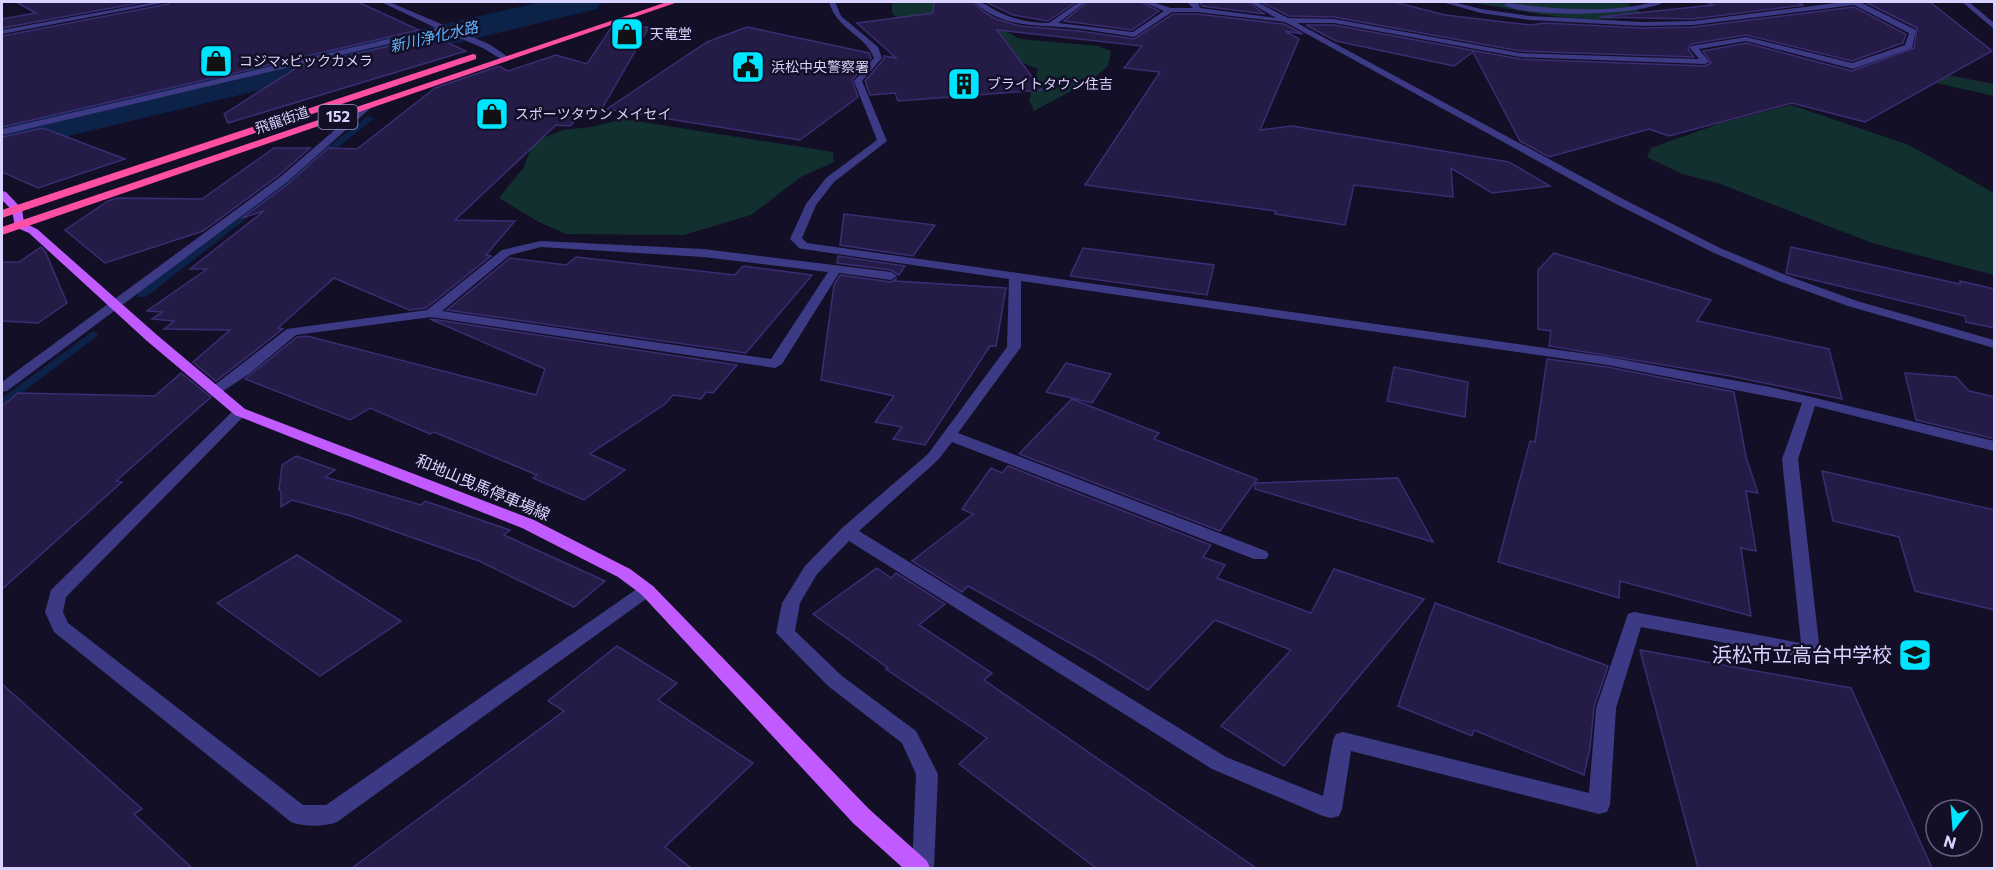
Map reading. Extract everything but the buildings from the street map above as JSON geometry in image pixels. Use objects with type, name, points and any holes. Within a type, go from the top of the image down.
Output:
[{"type":"highway","points":[[538,36],[640,2]]},
{"type":"highway","name":"飛龍街道","points":[[2,214],[501,52],[675,2]]},
{"type":"highway","name":"飛龍街道","points":[[2,231],[368,106],[501,52]]},
{"type":"main road","points":[[2,194],[17,209],[20,225]]},
{"type":"main road","name":"和地山曳馬停車場線","points":[[20,225],[33,231],[152,338],[240,412],[528,524],[624,573],[647,590],[861,816],[921,868]]},
{"type":"street","points":[[2,32],[164,2]]},
{"type":"street","points":[[384,2],[501,52]]},
{"type":"street","points":[[832,2],[838,17],[875,49],[878,58],[858,81],[882,141],[838,173],[811,204],[796,239],[803,246],[1608,362],[1770,391],[1995,446]]},
{"type":"street","points":[[978,2],[996,14],[1012,20],[1042,25],[1053,23],[1134,36],[1170,10]]},
{"type":"street","points":[[1053,23],[1083,2]]},
{"type":"street","points":[[1146,2],[1170,10],[1197,10],[1288,21],[1334,21],[1520,55],[1705,62],[1694,48],[1746,39],[1853,66],[1909,46],[1913,32],[1856,2],[1693,23],[1644,24],[1530,18],[1481,11],[1446,2]]},
{"type":"street","points":[[1191,2],[1195,3],[1197,10]]},
{"type":"street","points":[[1252,2],[1641,214],[1718,251],[1845,301],[1922,325],[1995,344]]},
{"type":"street","points":[[1496,3],[1577,10],[1627,9],[1660,2]]},
{"type":"street","points":[[1965,2],[1995,27]]},
{"type":"street","points":[[2,132],[444,29]]},
{"type":"street","points":[[2,388],[283,180],[368,106]]},
{"type":"street","points":[[431,313],[506,252],[541,244],[703,253],[891,276]]},
{"type":"street","points":[[214,390],[244,371],[292,332],[431,313],[775,364],[836,268]]},
{"type":"street","points":[[921,868],[927,774],[909,737],[835,681],[785,633],[791,603],[811,570],[848,532],[933,457],[951,436],[1014,347],[1015,276]]},
{"type":"street","points":[[848,532],[1220,763],[1331,809],[1343,740],[1599,805],[1606,708],[1634,619],[1811,652],[1790,459],[1810,401]]},
{"type":"street","points":[[240,412],[57,595],[54,612],[61,627],[299,815],[329,815],[647,590]]},
{"type":"street","points":[[951,436],[1260,555]]},
{"type":"green space","points":[[892,2],[954,2],[1020,39],[1098,46],[1111,51],[1108,66],[1093,79],[1034,111],[1029,100],[1038,69],[997,52],[904,25],[892,13]]},
{"type":"green space","points":[[1468,2],[1637,2],[1627,4],[1644,14],[1623,18],[1578,18]]},
{"type":"green space","points":[[1942,74],[1994,84],[1994,96],[1932,82]]},
{"type":"green space","points":[[1791,105],[1909,145],[1994,193],[1994,275],[1872,243],[1718,183],[1682,174],[1647,157],[1651,148],[1721,123]]},
{"type":"green space","points":[[623,119],[833,152],[834,162],[801,177],[751,215],[684,235],[566,234],[539,222],[499,198],[524,167],[533,142],[563,130],[591,127]]},
{"type":"waterway","name":"新川浄化水路","points":[[2,138],[585,2]]},
{"type":"waterway","points":[[142,295],[371,118]]},
{"type":"waterway","points":[[2,403],[93,334]]},
{"type":"place","name":"天竜堂","points":[[627,34]]},
{"type":"place","name":"コジマ×ビックカメラ","points":[[216,61]]},
{"type":"place","name":"浜松中央警察署","points":[[748,67]]},
{"type":"place","name":"ブライトタウン住吉","points":[[964,84]]},
{"type":"place","name":"スポーツタウン メイセイ","points":[[492,114]]},
{"type":"place","name":"浜松市立高台中学校","points":[[1915,655]]}]
